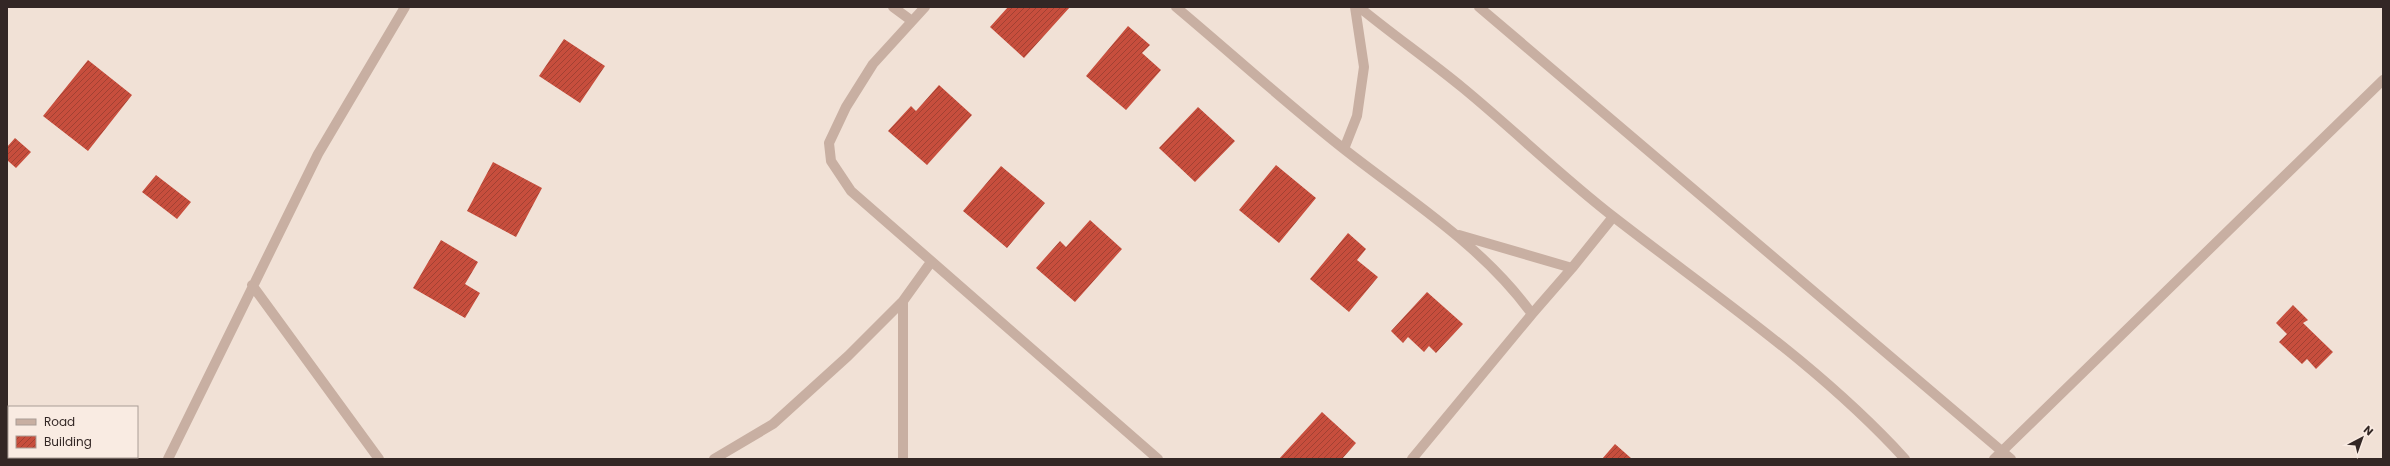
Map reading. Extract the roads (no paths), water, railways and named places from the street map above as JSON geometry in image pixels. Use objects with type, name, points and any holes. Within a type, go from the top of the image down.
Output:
[{"type":"street","points":[[168,459],[318,154],[405,7]]},
{"type":"street","points":[[893,7],[912,21]]},
{"type":"street","points":[[925,7],[873,64],[846,107],[829,143],[831,161],[851,191],[1158,459]]},
{"type":"street","points":[[1176,7],[1344,149],[1457,234],[1516,292],[1532,314]]},
{"type":"street","points":[[1344,149],[1357,116],[1364,67],[1355,7]]},
{"type":"street","points":[[1359,7],[1403,43],[1462,87],[1614,217],[1735,308],[1869,420],[1905,459]]},
{"type":"street","points":[[1479,7],[2011,459]]},
{"type":"street","points":[[1994,459],[2001,450],[2383,80]]},
{"type":"street","points":[[1412,459],[1614,217]]},
{"type":"street","points":[[1457,234],[1572,268]]},
{"type":"street","points":[[714,459],[773,424],[848,356],[902,301],[931,262]]},
{"type":"street","points":[[252,286],[379,459]]},
{"type":"street","points":[[902,301],[903,459]]}]
